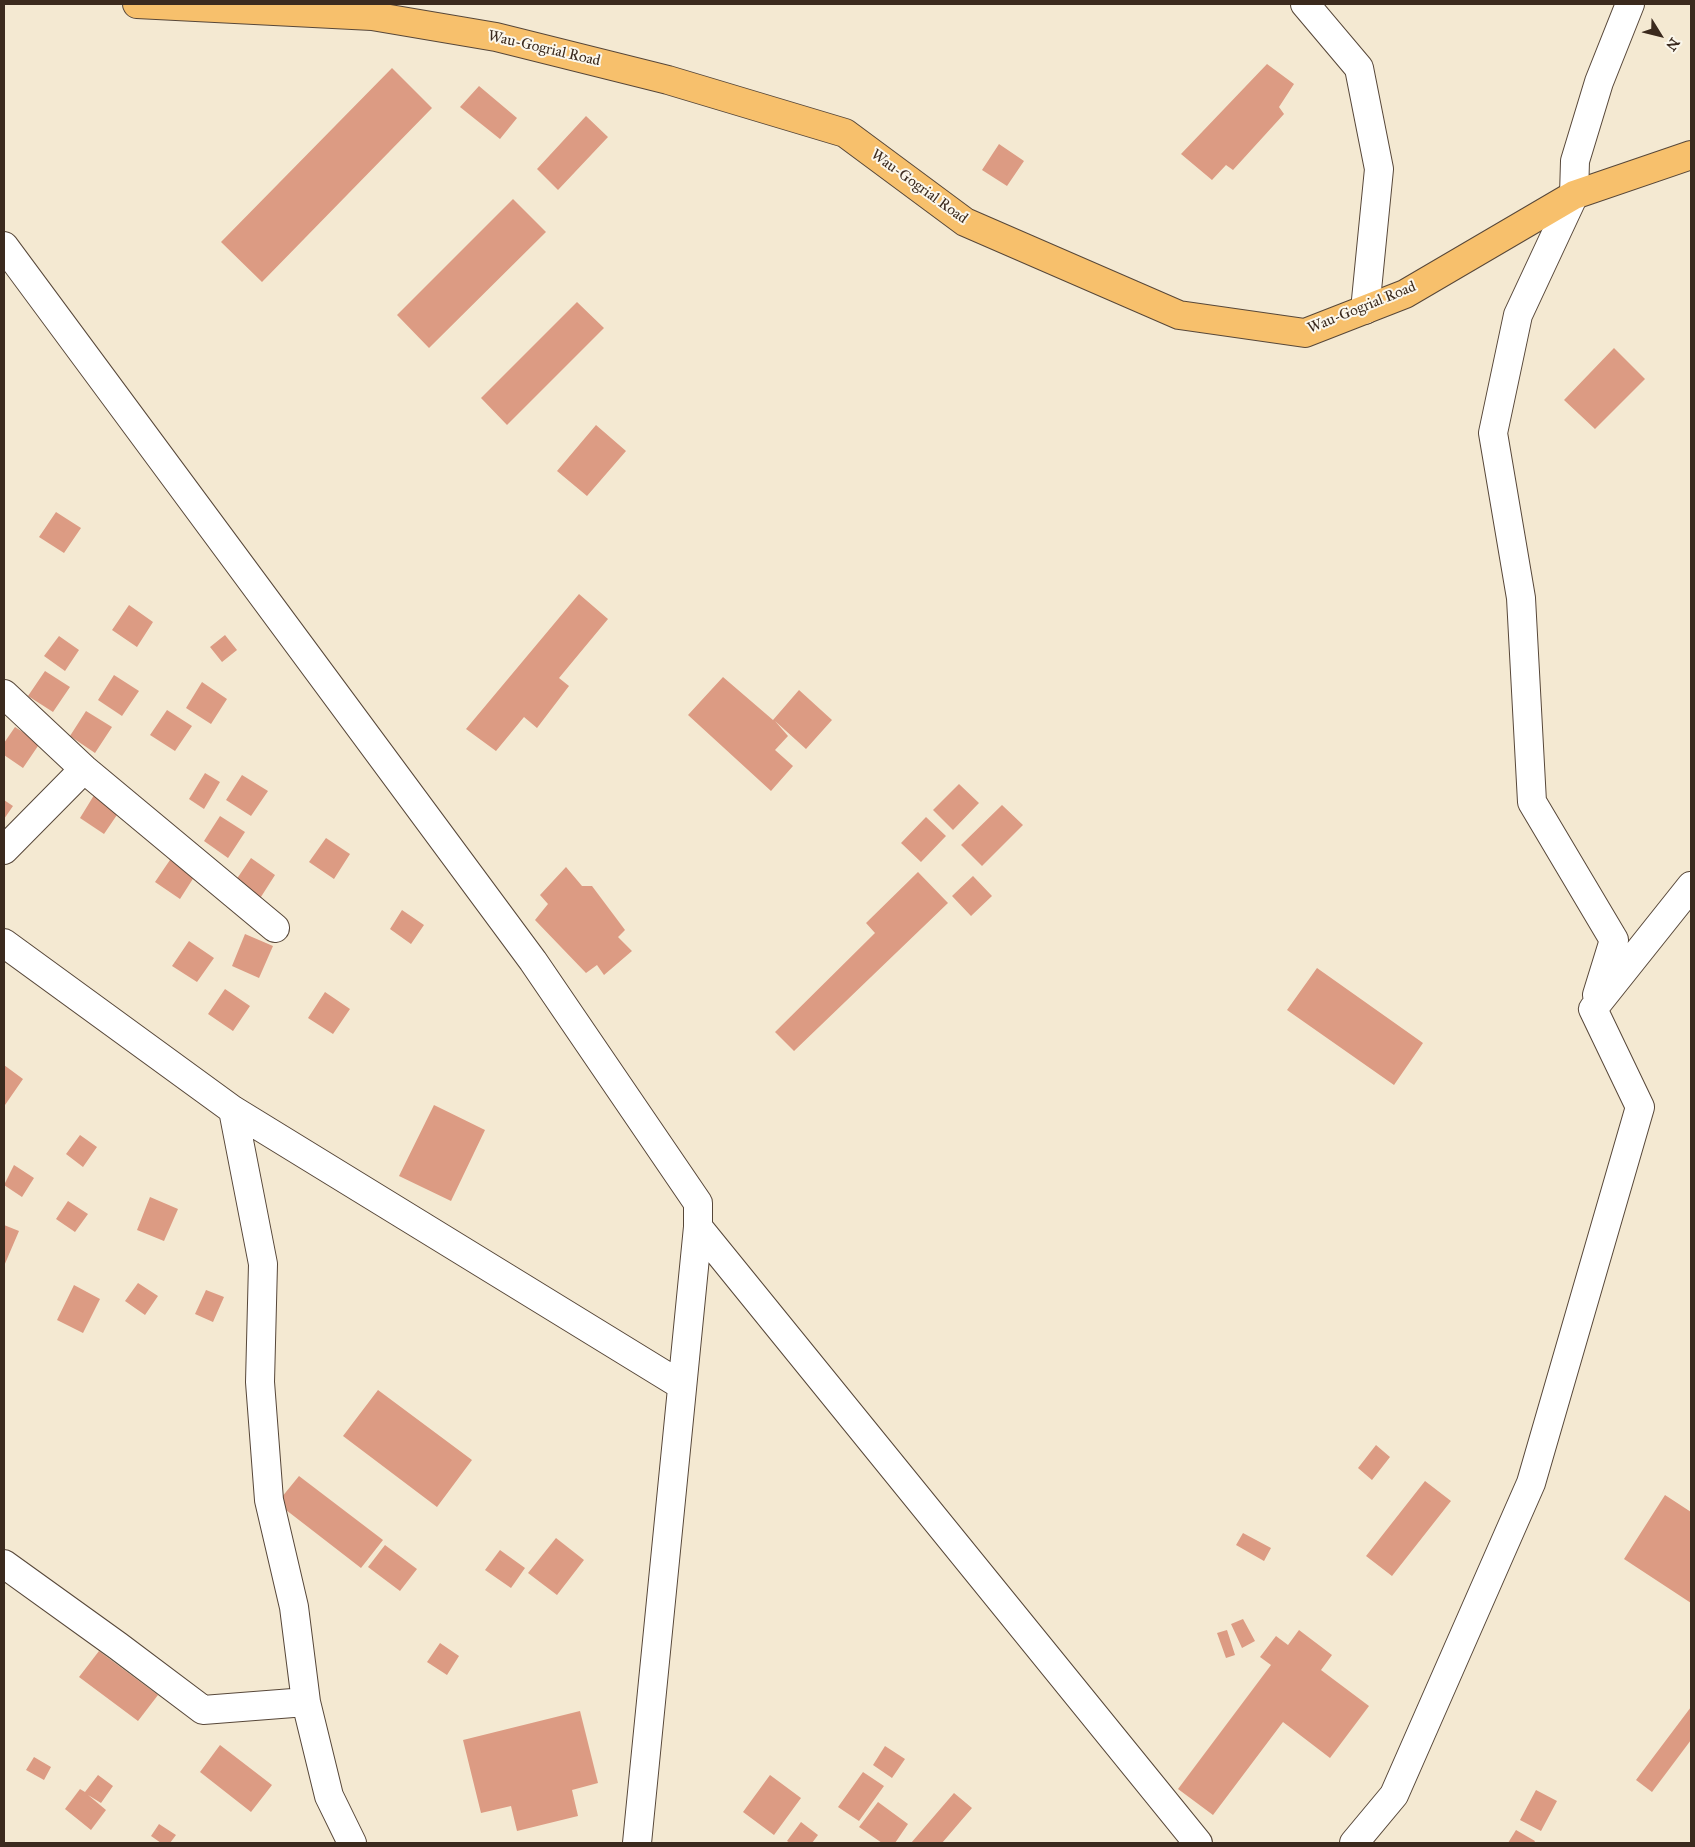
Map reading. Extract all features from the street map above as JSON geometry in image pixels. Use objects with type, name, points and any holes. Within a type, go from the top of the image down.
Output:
[{"type":"main road","name":"Wau-Gogrial Road","points":[[137,4],[372,16],[496,37],[668,80],[845,133],[965,222],[1179,315],[1306,333],[1405,294],[1574,195],[1691,155]]},
{"type":"street","points":[[1305,4],[1359,68],[1379,169],[1365,310]]},
{"type":"street","points":[[1354,1843],[1394,1795],[1531,1483],[1640,1107],[1593,1009],[1614,940],[1532,802],[1522,598],[1493,433],[1518,315],[1574,195],[1576,161],[1599,82],[1630,4]]},
{"type":"street","points":[[4,246],[533,961],[698,1203],[698,1227],[636,1842]]},
{"type":"street","points":[[4,694],[84,769],[275,928]]},
{"type":"street","points":[[4,850],[84,769]]},
{"type":"street","points":[[1593,1009],[1691,886]]},
{"type":"street","points":[[4,943],[233,1110],[681,1385]]},
{"type":"street","points":[[233,1110],[263,1264],[260,1382],[269,1500],[294,1608],[306,1702],[329,1796],[352,1843]]},
{"type":"street","points":[[698,1227],[1198,1843]]},
{"type":"street","points":[[4,1564],[203,1710],[306,1702]]},
{"type":"building","points":[[1267,64],[1294,84],[1279,107],[1284,114],[1233,170],[1226,165],[1212,180],[1181,154]]},
{"type":"building","points":[[392,68],[432,108],[262,282],[221,242]]},
{"type":"building","points":[[479,86],[517,118],[500,139],[460,107]]},
{"type":"building","points":[[586,116],[608,137],[558,190],[537,169]]},
{"type":"building","points":[[999,144],[1024,161],[1007,186],[982,170]]},
{"type":"building","points":[[513,199],[546,232],[429,348],[397,315]]},
{"type":"building","points":[[577,302],[604,328],[507,425],[481,398]]},
{"type":"building","points":[[1614,348],[1645,379],[1595,429],[1564,400]]},
{"type":"building","points":[[596,425],[626,451],[587,496],[557,471]]},
{"type":"building","points":[[56,512],[81,528],[64,553],[39,537]]},
{"type":"building","points":[[579,594],[608,619],[559,678],[569,686],[537,728],[524,717],[496,751],[466,729]]},
{"type":"building","points":[[129,605],[153,622],[137,647],[112,630]]},
{"type":"building","points":[[225,635],[237,650],[222,662],[210,647]]},
{"type":"building","points":[[59,636],[79,650],[65,671],[44,656]]},
{"type":"building","points":[[45,671],[70,687],[53,712],[28,696]]},
{"type":"building","points":[[114,675],[139,691],[122,716],[98,700]]},
{"type":"building","points":[[723,677],[773,720],[799,690],[832,720],[806,749],[775,721],[788,736],[775,750],[793,766],[771,791],[688,715]]},
{"type":"building","points":[[202,682],[227,699],[211,724],[186,708]]},
{"type":"building","points":[[167,710],[192,726],[175,751],[150,735]]},
{"type":"building","points":[[86,711],[112,727],[95,753],[70,736]]},
{"type":"building","points":[[15,727],[40,743],[23,768],[4,755],[4,743]]},
{"type":"building","points":[[205,773],[220,782],[204,809],[189,799]]},
{"type":"building","points":[[242,775],[268,791],[251,816],[226,800]]},
{"type":"building","points":[[959,784],[979,803],[953,830],[933,810]]},
{"type":"building","points":[[96,792],[121,809],[104,834],[80,818]]},
{"type":"building","points":[[4,800],[13,806],[4,819]]},
{"type":"building","points":[[1002,805],[1023,825],[982,866],[961,845]]},
{"type":"building","points":[[220,816],[245,832],[228,858],[204,841]]},
{"type":"building","points":[[926,817],[946,836],[921,862],[901,843]]},
{"type":"building","points":[[326,838],[350,854],[334,879],[309,862]]},
{"type":"building","points":[[172,857],[196,874],[180,899],[155,882]]},
{"type":"building","points":[[251,858],[275,875],[259,900],[234,883]]},
{"type":"building","points":[[566,867],[582,886],[592,886],[625,930],[618,937],[632,951],[604,975],[597,965],[586,973],[535,920],[548,904],[540,895]]},
{"type":"building","points":[[918,872],[948,903],[794,1051],[775,1032],[875,933],[866,923]]},
{"type":"building","points":[[973,876],[992,896],[971,916],[952,896]]},
{"type":"building","points":[[402,910],[424,925],[411,944],[390,929]]},
{"type":"building","points":[[245,934],[273,946],[259,978],[232,966]]},
{"type":"building","points":[[189,941],[214,958],[197,982],[172,966]]},
{"type":"building","points":[[1317,968],[1423,1043],[1394,1085],[1287,1010]]},
{"type":"building","points":[[225,989],[250,1006],[233,1031],[208,1014]]},
{"type":"building","points":[[325,992],[350,1009],[333,1034],[308,1018]]},
{"type":"building","points":[[4,1065],[23,1079],[5,1105],[4,1104]]},
{"type":"building","points":[[434,1105],[485,1130],[451,1201],[399,1176]]},
{"type":"building","points":[[80,1135],[97,1147],[83,1167],[66,1154]]},
{"type":"building","points":[[14,1165],[34,1178],[22,1197],[4,1185]]},
{"type":"building","points":[[150,1197],[178,1209],[164,1241],[137,1230]]},
{"type":"building","points":[[68,1201],[88,1214],[75,1232],[56,1219]]},
{"type":"building","points":[[4,1225],[19,1231],[4,1266]]},
{"type":"building","points":[[138,1283],[158,1296],[145,1315],[125,1301]]},
{"type":"building","points":[[74,1285],[100,1299],[83,1333],[57,1320]]},
{"type":"building","points":[[206,1290],[224,1297],[213,1322],[195,1314]]},
{"type":"building","points":[[378,1390],[472,1460],[437,1507],[343,1436]]},
{"type":"building","points":[[1376,1445],[1390,1457],[1372,1480],[1358,1468]]},
{"type":"building","points":[[299,1476],[383,1540],[361,1568],[277,1503]]},
{"type":"building","points":[[1425,1481],[1451,1501],[1392,1576],[1366,1556]]},
{"type":"building","points":[[1665,1495],[1691,1512],[1691,1603],[1624,1559]]},
{"type":"building","points":[[1243,1533],[1271,1548],[1264,1561],[1236,1545]]},
{"type":"building","points":[[556,1538],[584,1560],[557,1595],[528,1573]]},
{"type":"building","points":[[385,1545],[417,1569],[400,1591],[368,1567]]},
{"type":"building","points":[[500,1550],[525,1568],[511,1588],[485,1570]]},
{"type":"building","points":[[1243,1619],[1255,1641],[1242,1648],[1231,1624]]},
{"type":"building","points":[[1227,1630],[1235,1655],[1226,1658],[1217,1633]]},
{"type":"building","points":[[1299,1630],[1332,1655],[1321,1670],[1369,1706],[1330,1758],[1283,1722],[1213,1815],[1178,1789],[1271,1665],[1260,1657],[1276,1636],[1288,1645]]},
{"type":"building","points":[[440,1643],[459,1656],[447,1675],[427,1662]]},
{"type":"building","points":[[99,1651],[158,1695],[138,1721],[79,1677]]},
{"type":"building","points":[[1691,1707],[1691,1740],[1652,1792],[1636,1780]]},
{"type":"building","points":[[580,1711],[598,1783],[572,1790],[578,1816],[517,1831],[511,1806],[481,1813],[463,1740]]},
{"type":"building","points":[[220,1745],[272,1785],[251,1812],[200,1772]]},
{"type":"building","points":[[885,1746],[905,1759],[892,1778],[873,1765]]},
{"type":"building","points":[[34,1757],[51,1767],[44,1780],[26,1770]]},
{"type":"building","points":[[863,1772],[884,1786],[859,1821],[838,1807]]},
{"type":"building","points":[[98,1775],[113,1786],[101,1803],[88,1795],[106,1810],[91,1830],[65,1809],[80,1789],[85,1792]]},
{"type":"building","points":[[770,1775],[801,1798],[774,1835],[743,1812]]},
{"type":"building","points":[[1536,1790],[1557,1801],[1541,1831],[1520,1820]]},
{"type":"building","points":[[954,1793],[972,1808],[942,1843],[911,1843]]},
{"type":"building","points":[[878,1802],[908,1824],[895,1843],[882,1843],[859,1827]]},
{"type":"building","points":[[801,1822],[818,1835],[812,1843],[790,1843],[787,1841]]},
{"type":"building","points":[[159,1824],[176,1835],[170,1843],[161,1843],[151,1836]]},
{"type":"building","points":[[1516,1830],[1535,1841],[1534,1843],[1508,1843]]}]
